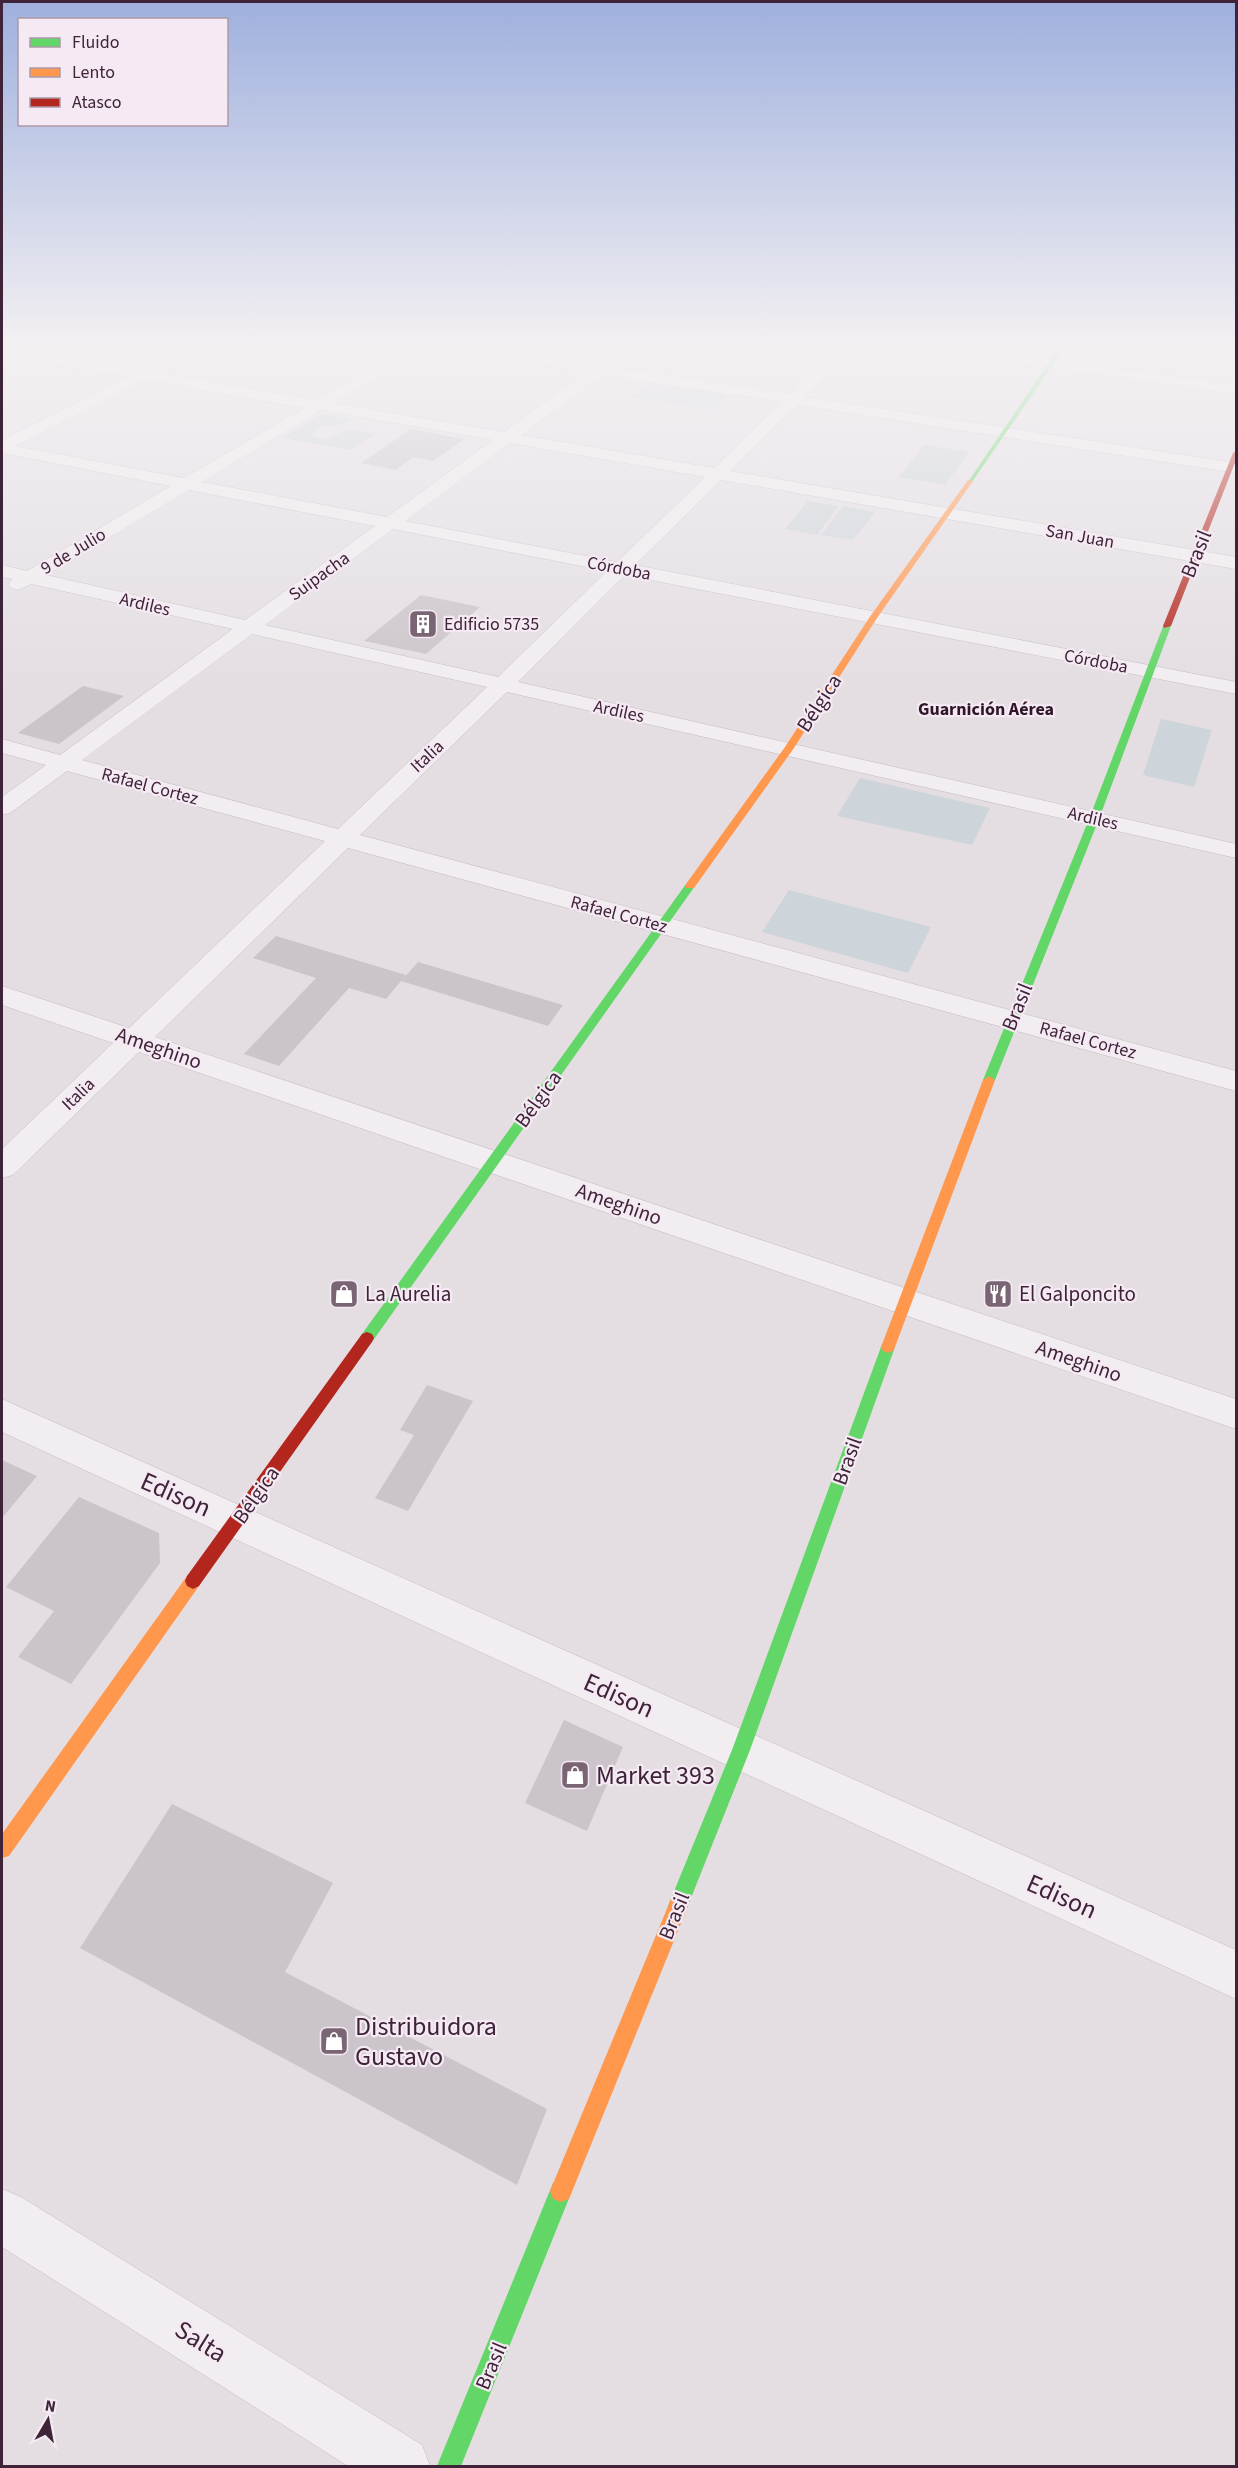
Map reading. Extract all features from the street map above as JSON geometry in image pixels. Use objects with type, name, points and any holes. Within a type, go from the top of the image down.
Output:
[{"type":"street","name":"Córdoba","points":[[60,458],[1236,688]]},
{"type":"street","name":"9 de Julio","points":[[2,593],[230,458]]},
{"type":"street","name":"Suipacha","points":[[2,808],[478,458]]},
{"type":"street","name":"San Juan","points":[[627,458],[1236,563]]},
{"type":"street","name":"Italia","points":[[2,1167],[340,838],[502,685],[733,458]]},
{"type":"street","name":"Bélgica","points":[[2,1849],[663,926],[789,748],[873,618],[987,458]]},
{"type":"street","points":[[1205,458],[1234,462]]},
{"type":"street","name":"Brasil","points":[[449,2466],[741,1750],[905,1302],[1012,1019],[1094,819],[1149,671],[1234,462]]},
{"type":"street","name":"Ardiles","points":[[2,571],[1236,851]]},
{"type":"street","name":"Rafael Cortez","points":[[2,746],[1236,1081]]},
{"type":"street","name":"Ameghino","points":[[2,995],[1236,1414]]},
{"type":"street","name":"Edison","points":[[2,1415],[1236,1975]]},
{"type":"street","name":"Salta","points":[[2,2216],[401,2466]]},
{"type":"shaded area","points":[[914,458],[965,458],[945,485],[899,477]]},
{"type":"shaded area","points":[[808,501],[839,506],[817,535],[785,529]]},
{"type":"shaded area","points":[[843,506],[875,512],[853,540],[821,535]]},
{"type":"shaded area","points":[[1161,719],[1212,730],[1194,787],[1143,775]]},
{"type":"shaded area","points":[[860,778],[990,808],[972,845],[837,816]]},
{"type":"shaded area","points":[[789,890],[931,927],[908,973],[762,932]]},
{"type":"building","points":[[368,458],[411,458],[396,470],[361,463]]},
{"type":"building","points":[[419,458],[437,458],[433,461]]},
{"type":"building","name":"Edificio 5735","points":[[421,595],[480,607],[426,654],[364,641]]},
{"type":"building","points":[[83,686],[124,696],[59,744],[18,733]]},
{"type":"building","points":[[276,936],[406,975],[402,980],[418,962],[563,1005],[548,1026],[401,981],[386,999],[349,988],[279,1066],[244,1054],[316,978],[253,958]]},
{"type":"building","points":[[427,1385],[473,1401],[408,1511],[375,1498],[414,1435],[400,1430]]},
{"type":"building","points":[[2,1460],[37,1476],[2,1518]]},
{"type":"building","points":[[79,1497],[159,1533],[160,1563],[71,1684],[18,1657],[54,1611],[6,1587]]},
{"type":"building","name":"Market 393","points":[[564,1720],[623,1747],[587,1831],[525,1803]]},
{"type":"building","name":"Distribuidora Gustavo","points":[[172,1804],[333,1883],[285,1972],[547,2109],[517,2185],[80,1948]]},
{"type":"traffic: fast","points":[[970,481],[986,458]]},
{"type":"traffic: fast","points":[[989,1080],[1094,819],[1167,626]]},
{"type":"traffic: fast","points":[[367,1338],[690,886]]},
{"type":"traffic: fast","points":[[678,1906],[741,1750],[888,1347]]},
{"type":"traffic: fast","points":[[449,2466],[561,2191]]},
{"type":"traffic: slow","points":[[690,886],[789,748],[873,618],[970,481]]},
{"type":"traffic: slow","points":[[888,1347],[989,1080]]},
{"type":"traffic: slow","points":[[2,1849],[193,1581]]},
{"type":"traffic: slow","points":[[561,2191],[678,1906]]},
{"type":"traffic: jam","points":[[1167,626],[1234,458]]},
{"type":"traffic: jam","points":[[193,1581],[367,1338]]},
{"type":"place","name":"Edificio 5735","points":[[423,624]]},
{"type":"place","name":"La Aurelia","points":[[344,1294]]},
{"type":"place","name":"El Galponcito","points":[[998,1294]]},
{"type":"place","name":"Market 393","points":[[575,1775]]},
{"type":"place","name":"Distribuidora Gustavo","points":[[334,2041]]},
{"type":"district","name":"Guarnición Aérea","points":[[986,709]]}]
